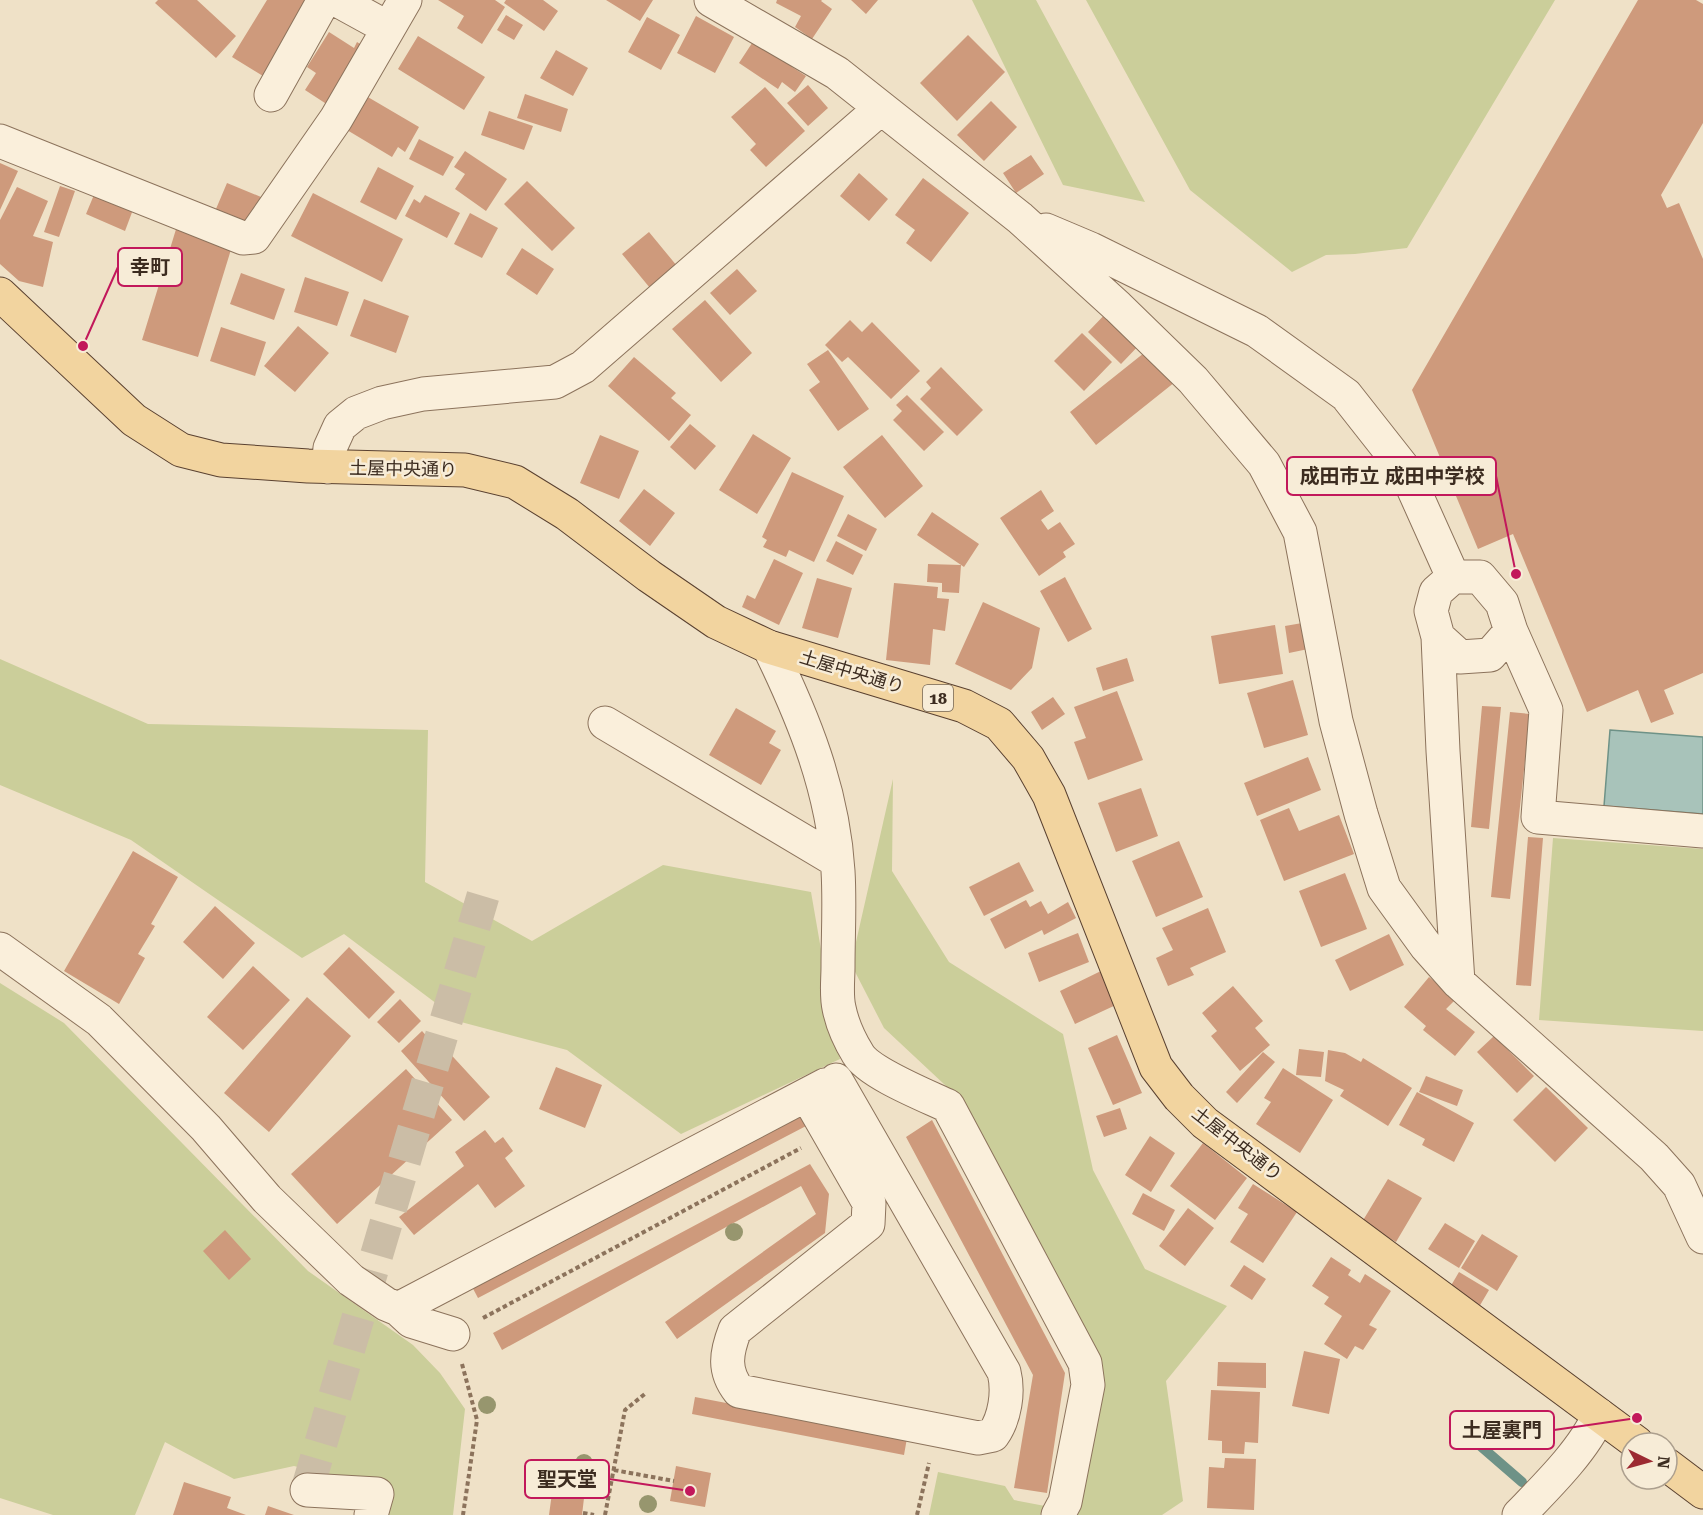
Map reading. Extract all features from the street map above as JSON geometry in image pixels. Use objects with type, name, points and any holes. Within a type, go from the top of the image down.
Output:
[{"type":"main road","name":"土屋中央通り","points":[[0,294],[134,420],[181,450],[221,460],[328,467],[465,470],[515,482],[567,514],[649,576],[716,622],[769,647],[964,706],[999,724],[1028,758],[1049,795],[1156,1067],[1179,1097],[1205,1123],[1621,1431]]},
{"type":"main road","points":[[1679,1474],[1703,1492]]},
{"type":"street","points":[[271,95],[324,0]]},
{"type":"street","points":[[337,0],[388,28]]},
{"type":"street","points":[[0,141],[243,238],[254,237],[336,119],[405,0]]},
{"type":"street","points":[[711,0],[837,73],[1020,218],[1118,307],[1193,380],[1264,464],[1299,532],[1336,721],[1384,888],[1426,946],[1458,982],[1654,1157],[1691,1183],[1701,1234]]},
{"type":"street","points":[[328,467],[330,448],[340,426],[356,413],[382,403],[423,394],[555,382],[583,367],[880,109]]},
{"type":"street","points":[[1020,218],[1091,249],[1257,331],[1346,395],[1405,470],[1453,577]]},
{"type":"street","points":[[1458,982],[1438,638],[1431,611],[1436,592],[1453,577],[1480,577],[1502,603],[1546,710],[1538,817],[1703,831]]},
{"type":"street","points":[[1438,638],[1460,657],[1490,655],[1512,631]]},
{"type":"street","points":[[769,647],[795,700],[817,756],[829,806],[837,861],[839,1007],[859,1057],[905,1087],[948,1106],[1085,1363],[1088,1385],[1065,1502],[1058,1515]]},
{"type":"street","points":[[605,723],[837,861]]},
{"type":"street","points":[[0,949],[99,1020],[206,1128],[276,1207],[351,1280],[386,1304],[398,1309],[411,1321],[453,1334]]},
{"type":"street","points":[[398,1309],[867,1064]]},
{"type":"street","points":[[807,1095],[869,1203],[867,1224],[735,1330],[729,1344],[727,1365],[731,1380],[739,1391],[978,1438],[993,1435],[1000,1425],[1007,1387],[1004,1372],[836,1080]]},
{"type":"street","points":[[1519,1515],[1591,1432],[1599,1414]]},
{"type":"street","points":[[307,1490],[377,1494],[371,1515]]},
{"type":"path","points":[[484,1317],[800,1148]]},
{"type":"path","points":[[453,1334],[477,1420],[463,1515]]},
{"type":"path","points":[[605,1515],[625,1410],[646,1393]]},
{"type":"path","points":[[917,1515],[936,1430]]},
{"type":"path","points":[[614,1470],[674,1481]]},
{"type":"path","points":[[583,1513],[594,1515]]},
{"type":"green space","points":[[972,0],[1036,0],[1145,202],[1063,185]]},
{"type":"green space","points":[[1086,0],[1555,0],[1407,248],[1326,255],[1292,272],[1190,190]]},
{"type":"green space","points":[[0,659],[148,724],[428,730],[425,882],[532,941],[663,865],[811,892],[840,1059],[681,1134],[567,1050],[461,1022],[344,934],[302,958],[131,840],[0,785]]},
{"type":"green space","points":[[893,779],[892,871],[949,962],[1063,1034],[1093,1170],[1145,1269],[1227,1306],[1166,1381],[1183,1501],[1162,1515],[1070,1515],[1099,1386],[961,1100],[884,1028],[851,964]]},
{"type":"green space","points":[[1553,838],[1703,849],[1703,1031],[1539,1020]]},
{"type":"green space","points":[[0,983],[64,1023],[308,1271],[413,1345],[440,1373],[465,1409],[453,1515],[388,1515],[393,1492],[294,1466],[234,1479],[165,1442],[135,1515],[53,1515],[0,1498]]},
{"type":"green space","points":[[938,1472],[1005,1486],[1014,1500],[1045,1506],[1040,1515],[929,1515]]},
{"type":"water","points":[[1610,730],[1703,737],[1703,814],[1604,806]]},
{"type":"building","points":[[158,0],[197,0],[236,36],[216,58],[155,3]]},
{"type":"building","points":[[267,0],[310,0],[263,76],[232,57]]},
{"type":"building","points":[[438,0],[495,0],[505,7],[482,44],[457,28],[464,16]]},
{"type":"building","points":[[506,0],[543,0],[558,11],[544,31],[504,3]]},
{"type":"building","points":[[606,0],[653,0],[640,21]]},
{"type":"building","points":[[777,0],[822,0],[832,9],[812,39],[795,27],[801,16],[776,3]]},
{"type":"building","points":[[851,0],[878,0],[866,14]]},
{"type":"building","points":[[1638,0],[1696,0],[1703,4],[1703,123],[1661,195],[1667,208],[1679,203],[1703,259],[1703,673],[1664,690],[1674,714],[1651,723],[1638,690],[1587,712],[1513,534],[1478,549],[1412,390]]},
{"type":"building","points":[[506,15],[523,25],[514,40],[497,30]]},
{"type":"building","points":[[696,16],[734,37],[715,73],[677,53]]},
{"type":"building","points":[[647,17],[680,35],[661,70],[628,52]]},
{"type":"building","points":[[329,32],[354,48],[357,42],[365,47],[328,105],[305,90],[316,73],[307,67]]},
{"type":"building","points":[[968,35],[1005,72],[957,121],[920,83]]},
{"type":"building","points":[[418,36],[485,77],[464,110],[398,69]]},
{"type":"building","points":[[756,37],[795,63],[792,67],[806,76],[795,92],[782,82],[778,89],[739,63]]},
{"type":"building","points":[[556,50],[588,68],[573,96],[540,78]]},
{"type":"building","points":[[808,85],[828,108],[808,126],[787,103]]},
{"type":"building","points":[[765,87],[805,131],[766,167],[750,150],[756,144],[731,117]]},
{"type":"building","points":[[361,93],[419,127],[405,152],[398,147],[392,157],[342,127]]},
{"type":"building","points":[[525,94],[568,109],[561,132],[517,118]]},
{"type":"building","points":[[991,101],[1017,127],[984,161],[957,135]]},
{"type":"building","points":[[489,111],[533,126],[524,150],[481,135]]},
{"type":"building","points":[[419,139],[454,157],[443,176],[409,159]]},
{"type":"building","points":[[465,151],[507,179],[486,211],[455,189],[465,174],[454,167]]},
{"type":"building","points":[[1031,155],[1044,174],[1016,193],[1003,173]]},
{"type":"building","points":[[0,163],[18,171],[0,210]]},
{"type":"building","points":[[378,167],[414,186],[396,220],[360,202]]},
{"type":"building","points":[[859,173],[888,199],[869,221],[840,196]]},
{"type":"building","points":[[923,178],[969,213],[931,262],[906,243],[915,230],[895,215]]},
{"type":"building","points":[[527,181],[575,228],[552,251],[504,204]]},
{"type":"building","points":[[227,183],[261,197],[248,230],[213,216]]},
{"type":"building","points":[[60,186],[75,191],[59,237],[44,232]]},
{"type":"building","points":[[17,187],[48,201],[33,236],[53,242],[43,287],[19,281],[0,264],[0,220]]},
{"type":"building","points":[[96,190],[134,207],[125,231],[86,214]]},
{"type":"building","points":[[313,193],[403,239],[382,282],[291,236]]},
{"type":"building","points":[[425,195],[460,213],[447,238],[405,216],[414,199],[420,203]]},
{"type":"building","points":[[470,213],[498,228],[482,258],[454,244]]},
{"type":"building","points":[[177,226],[233,243],[198,357],[142,340]]},
{"type":"building","points":[[649,232],[677,266],[650,288],[622,254]]},
{"type":"building","points":[[522,248],[554,269],[537,295],[506,274]]},
{"type":"building","points":[[737,269],[757,291],[730,315],[710,293]]},
{"type":"building","points":[[241,273],[285,289],[274,320],[230,304]]},
{"type":"building","points":[[305,277],[349,292],[337,326],[294,312]]},
{"type":"building","points":[[364,299],[409,316],[396,353],[350,336]]},
{"type":"building","points":[[705,300],[752,353],[721,382],[672,329]]},
{"type":"building","points":[[1110,309],[1143,341],[1121,364],[1088,332]]},
{"type":"building","points":[[850,320],[862,332],[872,322],[920,371],[891,399],[848,357],[842,362],[825,345]]},
{"type":"building","points":[[298,326],[329,353],[295,392],[264,366]]},
{"type":"building","points":[[221,327],[266,342],[255,376],[210,361]]},
{"type":"building","points":[[1082,333],[1112,362],[1084,391],[1054,361]]},
{"type":"building","points":[[1149,349],[1175,382],[1096,445],[1070,412]]},
{"type":"building","points":[[828,350],[869,409],[838,431],[809,390],[820,382],[807,364]]},
{"type":"building","points":[[634,357],[676,393],[671,398],[691,415],[669,441],[608,386]]},
{"type":"building","points":[[941,367],[983,410],[957,436],[920,399],[931,388],[926,382]]},
{"type":"building","points":[[907,395],[944,432],[924,451],[893,420],[902,411],[896,405]]},
{"type":"building","points":[[690,424],[716,446],[695,470],[670,447]]},
{"type":"building","points":[[753,434],[791,458],[757,514],[719,490]]},
{"type":"building","points":[[600,435],[639,451],[619,499],[580,483]]},
{"type":"building","points":[[882,435],[923,486],[885,518],[843,467]]},
{"type":"building","points":[[792,472],[844,496],[814,562],[789,550],[786,557],[763,547],[767,540],[762,537]]},
{"type":"building","points":[[644,489],[675,513],[650,546],[619,521]]},
{"type":"building","points":[[1041,490],[1054,511],[1041,520],[1048,530],[1060,522],[1075,544],[1063,552],[1066,557],[1039,576],[1000,518]]},
{"type":"building","points":[[932,512],[979,544],[964,567],[917,535]]},
{"type":"building","points":[[848,514],[877,529],[866,551],[837,536]]},
{"type":"building","points":[[836,541],[863,555],[853,575],[826,561]]},
{"type":"building","points":[[774,559],[803,573],[779,625],[742,607],[747,595],[755,599]]},
{"type":"building","points":[[928,564],[961,565],[959,593],[942,592],[942,583],[927,582]]},
{"type":"building","points":[[1065,577],[1092,629],[1068,642],[1040,591]]},
{"type":"building","points":[[817,578],[852,588],[838,638],[802,628]]},
{"type":"building","points":[[894,583],[938,587],[937,598],[949,599],[945,631],[933,629],[930,665],[886,660]]},
{"type":"building","points":[[983,602],[1040,628],[1032,668],[1011,690],[955,664]]},
{"type":"building","points":[[1308,622],[1313,648],[1289,653],[1285,626]]},
{"type":"building","points":[[1275,625],[1283,674],[1219,684],[1211,636]]},
{"type":"building","points":[[1127,658],[1134,681],[1103,691],[1096,668]]},
{"type":"building","points":[[1293,680],[1308,735],[1264,748],[1247,693]]},
{"type":"building","points":[[1117,691],[1143,760],[1088,780],[1074,742],[1086,738],[1074,707]]},
{"type":"building","points":[[1053,697],[1065,714],[1042,730],[1031,712]]},
{"type":"building","points":[[1482,706],[1501,707],[1489,829],[1471,827]]},
{"type":"building","points":[[736,708],[776,731],[769,743],[781,750],[761,785],[709,755]]},
{"type":"building","points":[[1510,712],[1530,714],[1510,899],[1491,897]]},
{"type":"building","points":[[1308,757],[1321,790],[1257,816],[1244,783]]},
{"type":"building","points":[[1141,788],[1158,836],[1116,852],[1098,803]]},
{"type":"building","points":[[1289,808],[1299,831],[1339,815],[1354,854],[1284,881],[1260,820]]},
{"type":"building","points":[[1528,837],[1543,838],[1531,986],[1516,985]]},
{"type":"building","points":[[1179,841],[1203,897],[1156,917],[1132,861]]},
{"type":"building","points":[[133,851],[178,877],[151,924],[155,926],[138,954],[145,958],[119,1004],[64,971]]},
{"type":"building","points":[[1019,862],[1034,891],[984,916],[969,887]]},
{"type":"building","points":[[1345,873],[1367,929],[1321,947],[1299,891]]},
{"type":"building","points":[[1026,900],[1030,907],[1041,901],[1048,914],[1068,902],[1076,918],[1044,935],[1042,930],[1005,949],[990,919]]},
{"type":"building","points":[[215,906],[255,943],[223,979],[183,942]]},
{"type":"building","points":[[1208,908],[1226,952],[1190,968],[1194,975],[1168,986],[1156,958],[1173,950],[1162,928]]},
{"type":"building","points":[[1078,933],[1089,962],[1039,982],[1028,953]]},
{"type":"building","points":[[1389,934],[1404,965],[1350,991],[1335,960]]},
{"type":"building","points":[[349,947],[395,992],[369,1019],[323,974]]},
{"type":"building","points":[[253,966],[290,1000],[243,1050],[207,1017]]},
{"type":"building","points":[[1103,970],[1118,1004],[1075,1024],[1060,991]]},
{"type":"building","points":[[1429,977],[1456,999],[1446,1009],[1475,1032],[1455,1056],[1423,1030],[1426,1026],[1404,1007]]},
{"type":"building","points":[[1233,986],[1263,1021],[1255,1028],[1270,1045],[1240,1071],[1211,1036],[1217,1031],[1202,1013]]},
{"type":"building","points":[[307,997],[351,1036],[269,1132],[224,1093]]},
{"type":"building","points":[[400,999],[421,1021],[399,1043],[377,1022]]},
{"type":"building","points":[[422,1031],[440,1051],[444,1047],[490,1097],[464,1121],[401,1051]]},
{"type":"building","points":[[1117,1035],[1142,1093],[1113,1105],[1088,1048]]},
{"type":"building","points":[[1494,1036],[1534,1076],[1517,1093],[1477,1052]]},
{"type":"building","points":[[1299,1049],[1324,1052],[1321,1077],[1296,1075]]},
{"type":"building","points":[[1328,1050],[1345,1053],[1361,1062],[1363,1058],[1412,1088],[1388,1126],[1340,1096],[1344,1090],[1325,1081]]},
{"type":"building","points":[[1263,1052],[1275,1062],[1237,1103],[1226,1092]]},
{"type":"building","points":[[556,1067],[602,1085],[585,1128],[539,1109]]},
{"type":"building","points":[[1283,1068],[1333,1100],[1300,1153],[1256,1124],[1271,1102],[1264,1098]]},
{"type":"building","points":[[406,1069],[452,1120],[337,1224],[291,1174]]},
{"type":"building","points":[[1426,1076],[1463,1090],[1457,1106],[1419,1092]]},
{"type":"building","points":[[1546,1087],[1588,1128],[1555,1162],[1513,1120]]},
{"type":"building","points":[[1417,1092],[1474,1123],[1454,1162],[1422,1145],[1425,1139],[1399,1125]]},
{"type":"building","points":[[1120,1108],[1127,1129],[1104,1137],[1096,1116]]},
{"type":"building","points":[[797,1109],[806,1126],[478,1298],[469,1281]]},
{"type":"building","points":[[932,1120],[1065,1373],[1047,1493],[1014,1488],[1033,1375],[906,1137]]},
{"type":"building","points":[[485,1130],[495,1143],[503,1137],[513,1151],[505,1158],[525,1186],[495,1208],[478,1184],[414,1235],[399,1217],[464,1166],[455,1152]]},
{"type":"building","points":[[1150,1136],[1175,1153],[1151,1192],[1125,1175]]},
{"type":"building","points":[[1203,1143],[1247,1178],[1215,1220],[1170,1186]]},
{"type":"building","points":[[810,1164],[829,1194],[825,1233],[677,1339],[665,1322],[816,1214],[801,1186],[502,1350],[493,1333]]},
{"type":"building","points":[[1388,1179],[1422,1198],[1396,1242],[1362,1222]]},
{"type":"building","points":[[1253,1184],[1297,1212],[1263,1263],[1230,1242],[1248,1214],[1238,1208]]},
{"type":"building","points":[[1143,1193],[1175,1210],[1164,1231],[1132,1214]]},
{"type":"building","points":[[1188,1208],[1214,1228],[1185,1266],[1159,1246]]},
{"type":"building","points":[[1445,1223],[1475,1241],[1459,1268],[1428,1249]]},
{"type":"building","points":[[225,1230],[251,1259],[229,1280],[203,1251]]},
{"type":"building","points":[[1482,1234],[1518,1256],[1497,1291],[1461,1268]]},
{"type":"building","points":[[1331,1257],[1351,1270],[1348,1275],[1360,1283],[1365,1274],[1391,1291],[1369,1325],[1377,1329],[1363,1350],[1355,1346],[1347,1359],[1324,1344],[1342,1316],[1324,1304],[1329,1297],[1312,1286]]},
{"type":"building","points":[[1244,1265],[1266,1279],[1252,1300],[1230,1286]]},
{"type":"building","points":[[1459,1272],[1489,1290],[1479,1307],[1449,1289]]},
{"type":"building","points":[[1304,1351],[1340,1359],[1329,1414],[1292,1406]]},
{"type":"building","points":[[1218,1362],[1266,1363],[1266,1388],[1217,1386]]},
{"type":"building","points":[[1211,1390],[1260,1392],[1258,1443],[1245,1442],[1244,1454],[1222,1453],[1222,1441],[1208,1440]]},
{"type":"building","points":[[695,1397],[907,1438],[904,1455],[692,1414]]},
{"type":"building","points":[[1225,1458],[1256,1459],[1254,1510],[1207,1508],[1209,1467],[1224,1468]]},
{"type":"building","points":[[676,1466],[711,1473],[705,1507],[670,1501]]},
{"type":"building","points":[[184,1482],[231,1497],[227,1508],[246,1515],[173,1515]]},
{"type":"building","points":[[552,1493],[584,1498],[582,1515],[549,1515]]},
{"type":"building","points":[[268,1506],[294,1515],[265,1515]]},
{"type":"waterway","points":[[1462,1430],[1522,1482]]},
{"type":"tunnel","points":[[307,1490],[483,896]]},
{"type":"place","name":"幸町","points":[[83,346]]},
{"type":"place","name":"成田市立 成田中学校","points":[[1516,574]]},
{"type":"place","name":"土屋裏門","points":[[1637,1418]]},
{"type":"place","name":"聖天堂","points":[[690,1491]]}]
